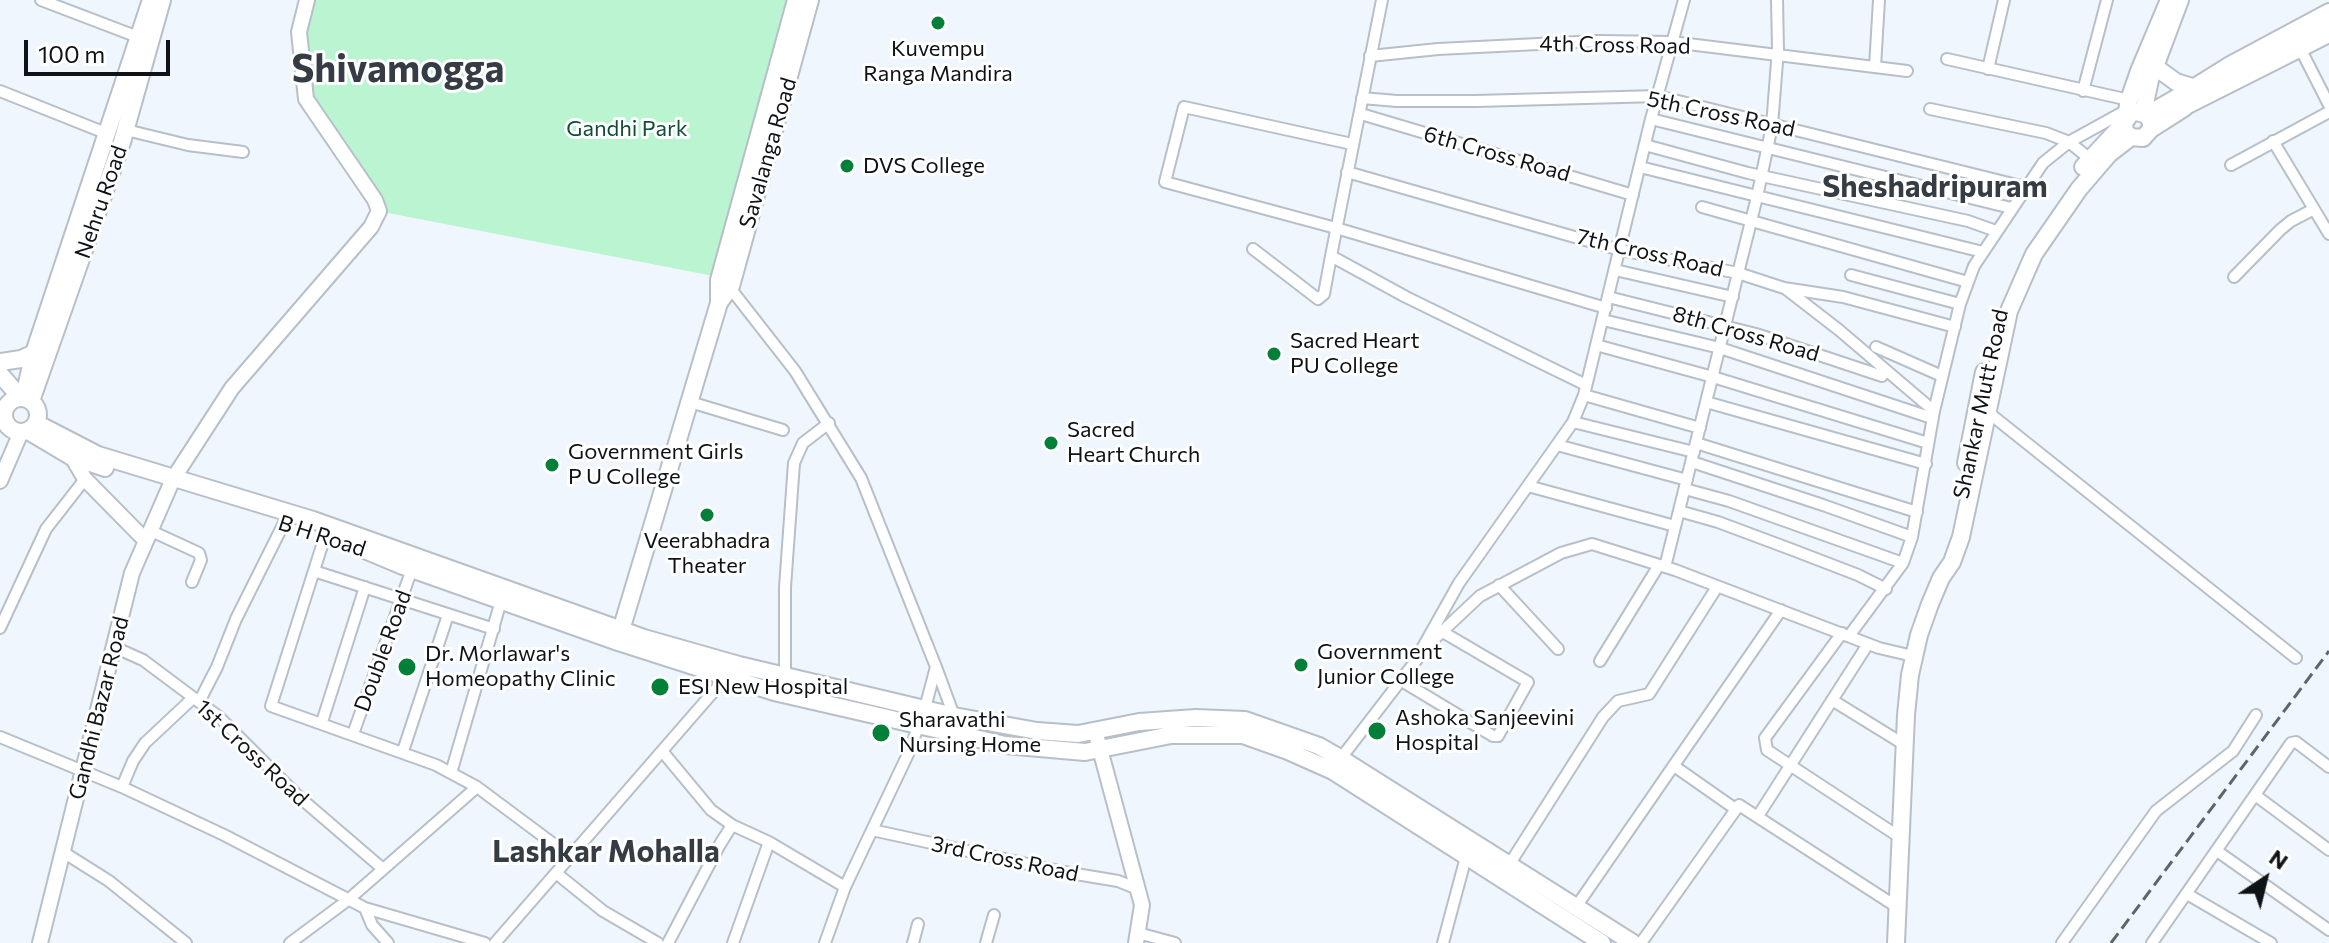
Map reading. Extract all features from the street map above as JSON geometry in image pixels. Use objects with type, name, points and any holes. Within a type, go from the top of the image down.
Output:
[{"type":"main road","name":"Nehru Road","points":[[25,399],[34,353],[151,0]]},
{"type":"main road","name":"Nehru Road","points":[[25,399],[126,130],[162,0]]},
{"type":"main road","name":"Savalanga Road","points":[[725,283],[796,0]]},
{"type":"main road","name":"Savalanga Road","points":[[620,636],[810,0]]},
{"type":"main road","points":[[2135,118],[2169,0]]},
{"type":"main road","points":[[2135,118],[2180,0]]},
{"type":"main road","name":"Shankar Mutt Road","points":[[1896,943],[1907,697],[1913,656],[1941,578],[1960,505],[1971,433],[1993,335],[2030,241],[2090,159],[2135,118],[2187,97],[2329,21]]},
{"type":"main road","points":[[2154,66],[2176,82],[2187,97]]},
{"type":"main road","name":"Shankar Mutt Road","points":[[1941,578],[1952,562],[1961,537],[2016,279],[2079,189],[2135,118]]},
{"type":"main road","points":[[0,362],[21,359],[34,353]]},
{"type":"main road","points":[[0,374],[38,411],[28,429]]},
{"type":"main road","points":[[25,399],[9,401],[2,413],[10,429],[28,429],[171,483],[313,520],[774,692],[1005,745],[1085,752],[1171,735],[1243,735],[1336,765],[1509,865],[1633,943]]},
{"type":"main road","name":"B H Road","points":[[28,429],[72,457],[171,483],[501,601],[620,636]]},
{"type":"main road","points":[[620,636],[954,716],[1037,731],[1078,734],[1139,722],[1196,718],[1245,720],[1319,746],[1336,765],[1466,857],[1602,943]]},
{"type":"street","points":[[41,0],[138,37]]},
{"type":"street","name":"Gandhi Bazar Road","points":[[40,943],[132,573],[171,483],[232,388],[371,227],[379,211],[375,200],[306,99],[299,32],[307,0]]},
{"type":"street","points":[[1253,249],[1318,299],[1324,294],[1382,0]]},
{"type":"street","points":[[1414,663],[1459,583],[1573,422],[1585,390],[1651,119],[1684,0]]},
{"type":"street","points":[[1600,661],[1662,566],[1686,485],[1768,148],[1777,57],[1777,0]]},
{"type":"street","points":[[1875,67],[1879,0]]},
{"type":"street","points":[[1988,69],[2004,0]]},
{"type":"street","points":[[2083,91],[2107,0]]},
{"type":"street","points":[[2187,97],[2329,11]]},
{"type":"street","points":[[2187,97],[2301,50],[2329,35]]},
{"type":"street","name":"4th Cross Road","points":[[1370,56],[1570,42],[1672,42],[1907,71]]},
{"type":"street","points":[[2301,50],[2329,105]]},
{"type":"street","points":[[1947,59],[2083,91],[2135,118]]},
{"type":"street","points":[[0,91],[108,134]]},
{"type":"street","name":"5th Cross Road","points":[[1362,98],[1476,101],[1658,96],[2025,187]]},
{"type":"street","name":"8th Cross Road","points":[[1352,144],[1184,107],[1165,182],[1336,228],[1606,308],[1725,326],[1882,376]]},
{"type":"street","points":[[1930,109],[2038,131],[2069,142],[2090,159]]},
{"type":"street","points":[[2231,165],[2329,112]]},
{"type":"street","name":"6th Cross Road","points":[[1361,114],[1633,195]]},
{"type":"street","points":[[1901,838],[1767,750],[1765,738],[1886,589],[1903,563],[1912,537],[1933,414],[1960,304],[1983,252],[2043,163],[2069,142],[2135,118]]},
{"type":"street","points":[[1651,119],[2011,208]]},
{"type":"street","points":[[126,130],[188,145],[243,152]]},
{"type":"street","points":[[2273,141],[2329,234]]},
{"type":"street","points":[[1645,145],[1762,176],[1968,221],[1996,231]]},
{"type":"street","points":[[1640,167],[1983,252]]},
{"type":"street","name":"7th Cross Road","points":[[1347,172],[1620,250],[1738,273],[1784,288],[1843,297],[1955,327]]},
{"type":"street","points":[[1702,207],[1968,282]]},
{"type":"street","points":[[2234,277],[2280,230],[2314,209]]},
{"type":"street","points":[[1331,256],[1585,390],[1700,428]]},
{"type":"street","points":[[1615,270],[1733,297]]},
{"type":"street","points":[[1851,275],[1960,304]]},
{"type":"street","points":[[725,283],[795,371],[861,478],[954,716]]},
{"type":"street","points":[[1784,288],[1839,330],[1933,414]]},
{"type":"street","points":[[1606,308],[1720,348],[1933,414]]},
{"type":"street","points":[[1596,345],[1713,377],[1928,443]]},
{"type":"street","points":[[1876,347],[1942,376]]},
{"type":"street","points":[[690,402],[783,430]]},
{"type":"street","points":[[1706,402],[1926,464]]},
{"type":"street","points":[[1989,413],[2296,658]]},
{"type":"street","points":[[1573,422],[1917,512]]},
{"type":"street","points":[[785,675],[785,587],[794,463],[803,443],[829,423]]},
{"type":"street","points":[[0,481],[28,429]]},
{"type":"street","points":[[1557,445],[1686,485],[1903,563]]},
{"type":"street","points":[[1694,452],[1823,505],[1912,537]]},
{"type":"street","points":[[72,457],[85,479],[147,535],[201,556],[192,582]]},
{"type":"street","points":[[0,628],[46,529],[85,479]]},
{"type":"street","points":[[1528,486],[1675,526]]},
{"type":"street","points":[[1679,511],[1793,550],[1886,589]]},
{"type":"street","points":[[122,787],[145,743],[196,700],[217,667],[236,619],[284,523]]},
{"type":"street","points":[[325,536],[271,706],[403,751],[451,773],[477,787],[571,857]]},
{"type":"street","points":[[1336,765],[1441,631],[1480,596],[1561,553],[1592,544],[1662,566],[1868,644],[1913,656]]},
{"type":"street","name":"Double Road","points":[[353,734],[412,569]]},
{"type":"street","points":[[314,571],[494,629]]},
{"type":"street","points":[[1499,585],[1558,649]]},
{"type":"street","points":[[322,722],[365,587]]},
{"type":"street","points":[[1509,865],[1603,717],[1618,701],[1649,694],[1717,587]]},
{"type":"street","points":[[451,773],[501,601]]},
{"type":"street","points":[[1576,907],[1781,610]]},
{"type":"street","points":[[403,751],[448,615]]},
{"type":"street","points":[[1400,680],[1493,736],[1498,736],[1528,682],[1441,631]]},
{"type":"street","points":[[1758,816],[1868,644]]},
{"type":"street","name":"1st Cross Road","points":[[114,647],[143,660],[227,724],[298,796],[383,869]]},
{"type":"street","points":[[925,708],[936,667]]},
{"type":"street","points":[[495,943],[728,675]]},
{"type":"street","points":[[1832,700],[1905,745]]},
{"type":"street","points":[[2062,943],[2156,811],[2233,751],[2256,715]]},
{"type":"street","points":[[825,943],[845,887],[919,724]]},
{"type":"street","points":[[1096,730],[1142,905],[1137,938],[1175,943]]},
{"type":"street","points":[[0,737],[122,787],[224,835],[365,908],[485,943]]},
{"type":"street","points":[[2152,943],[2293,741],[2329,767]]},
{"type":"street","points":[[662,751],[711,810],[732,825],[769,842],[845,887]]},
{"type":"street","points":[[1674,766],[1734,808]]},
{"type":"street","points":[[290,943],[348,900],[477,787]]},
{"type":"street","points":[[2255,795],[2329,850]]},
{"type":"street","points":[[1641,943],[1739,805],[1897,907]]},
{"type":"street","points":[[668,943],[732,825]]},
{"type":"street","name":"3rd Cross Road","points":[[872,830],[1118,881],[1138,889]]},
{"type":"street","points":[[733,943],[769,842]]},
{"type":"street","points":[[2217,851],[2329,930]]},
{"type":"street","points":[[63,852],[109,881],[186,943]]},
{"type":"street","points":[[1443,943],[1466,857]]},
{"type":"street","points":[[556,873],[603,911],[658,943]]},
{"type":"street","points":[[2187,894],[2271,943]]},
{"type":"street","points":[[365,908],[372,925],[388,943]]},
{"type":"street","points":[[986,943],[994,915]]},
{"type":"street","points":[[913,943],[918,924]]},
{"type":"green space","name":"Gandhi Park","points":[[309,0],[798,0],[719,277],[383,212],[306,99]]},
{"type":"railway","points":[[2111,943],[2329,651]]},
{"type":"place","name":"Kuvempu Ranga Mandira","points":[[938,23]]},
{"type":"place","name":"DVS College","points":[[847,166]]},
{"type":"place","name":"Sacred Heart PU College","points":[[1274,354]]},
{"type":"place","name":"Sacred Heart Church","points":[[1051,443]]},
{"type":"place","name":"Government Girls P U College","points":[[552,465]]},
{"type":"place","name":"Veerabhadra Theater","points":[[707,515]]},
{"type":"place","name":"Government Junior College","points":[[1301,665]]},
{"type":"place","name":"Dr. Morlawar's Homeopathy Clinic","points":[[407,667]]},
{"type":"place","name":"ESI New Hospital","points":[[660,687]]},
{"type":"place","name":"Ashoka Sanjeevini Hospital","points":[[1377,731]]},
{"type":"place","name":"Sharavathi Nursing Home","points":[[881,733]]},
{"type":"district","name":"Shivamogga","points":[[398,69]]},
{"type":"district","name":"Sheshadripuram","points":[[1935,187]]},
{"type":"district","name":"Lashkar Mohalla","points":[[606,852]]}]
